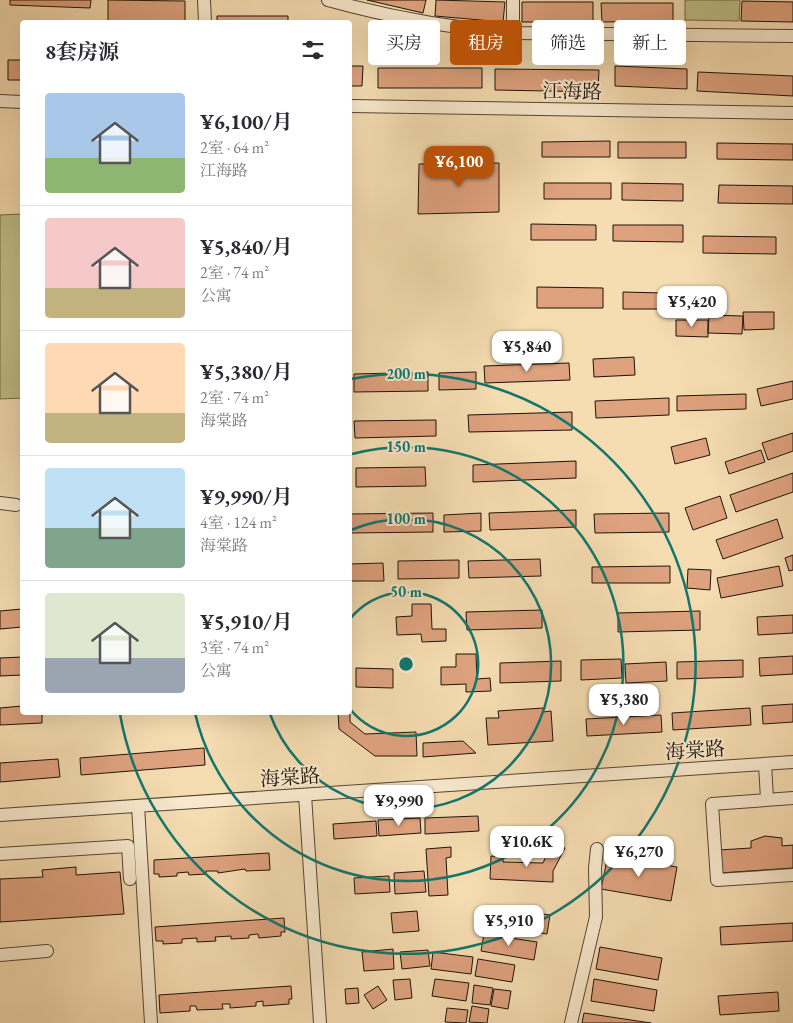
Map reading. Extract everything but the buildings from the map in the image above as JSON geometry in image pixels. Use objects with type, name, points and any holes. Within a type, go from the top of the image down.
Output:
[{"type":"street","points":[[204,0],[205,20]]},
{"type":"street","points":[[328,0],[412,21],[450,27]]},
{"type":"street","points":[[513,0],[513,20]]},
{"type":"street","points":[[522,33],[793,36]]},
{"type":"street","points":[[0,101],[20,102]]},
{"type":"street","name":"江海路","points":[[352,106],[793,113]]},
{"type":"street","points":[[0,503],[16,505]]},
{"type":"street","name":"海棠路","points":[[0,815],[793,762]]},
{"type":"street","points":[[765,764],[768,799]]},
{"type":"street","points":[[306,795],[320,1023]]},
{"type":"street","points":[[793,798],[712,804],[717,880],[793,875]]},
{"type":"street","points":[[138,806],[151,1023]]},
{"type":"street","points":[[0,854],[128,846],[130,879]]},
{"type":"street","points":[[571,1023],[596,917],[595,868],[597,849]]},
{"type":"street","points":[[0,955],[47,951]]},
{"type":"shaded area","points":[[685,0],[740,0],[739,21],[685,20]]},
{"type":"shaded area","points":[[20,214],[20,398],[0,399],[0,215]]}]
